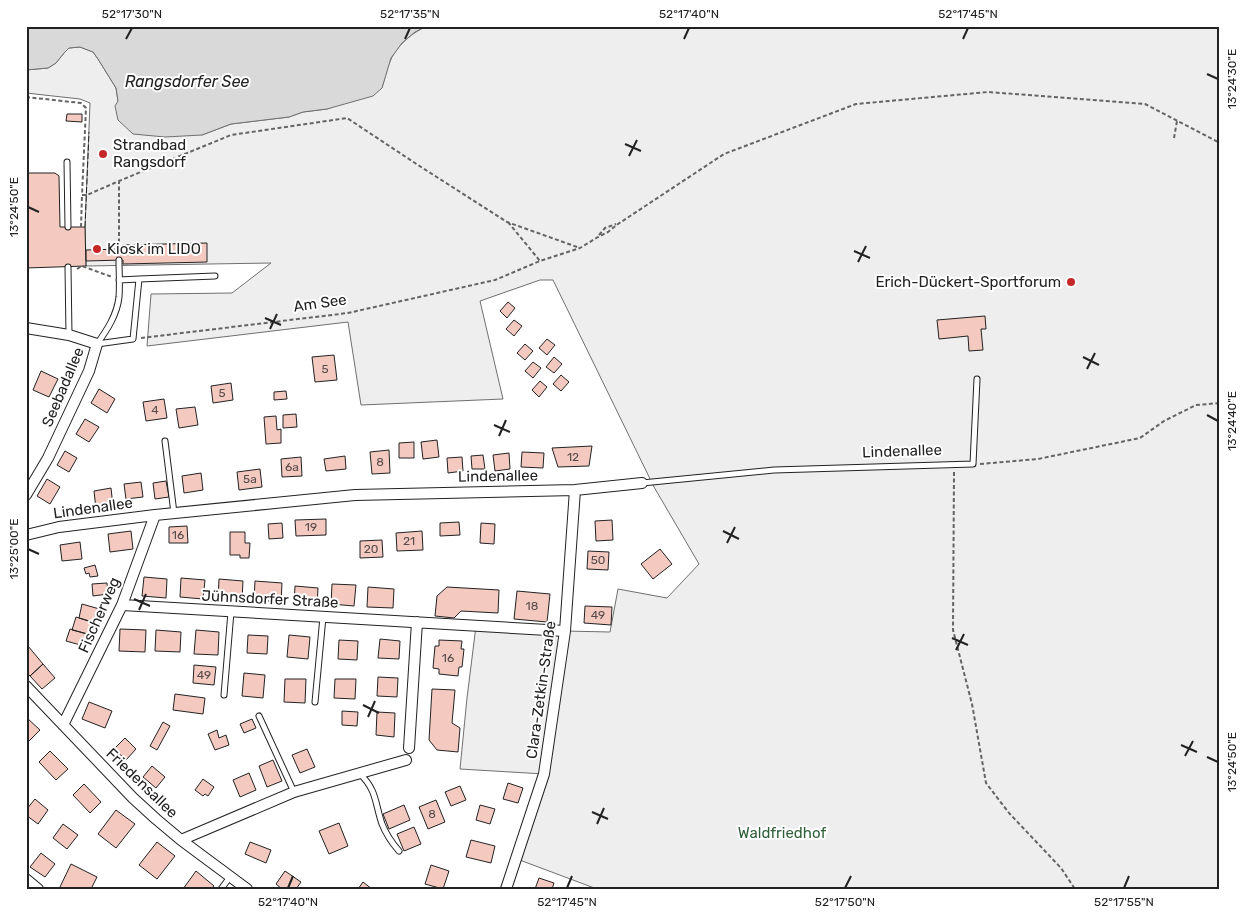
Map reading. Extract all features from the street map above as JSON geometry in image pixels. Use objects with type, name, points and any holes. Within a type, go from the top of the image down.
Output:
[{"type":"street","points":[[26,328],[69,335],[97,344]]},
{"type":"street","name":"Seebadallee","points":[[26,495],[48,458],[85,380],[97,344]]},
{"type":"street","name":"Lindenallee","points":[[26,535],[59,527],[155,515],[355,495],[575,490],[642,483]]},
{"type":"street","name":"Clara-Zetkin-Straße","points":[[506,889],[544,774],[565,631],[575,490]]},
{"type":"street","name":"Fischerweg","points":[[63,725],[122,605],[155,515]]},
{"type":"street","name":"Jühnsdorfer Straße","points":[[122,605],[565,631]]},
{"type":"street","points":[[409,748],[417,622]]},
{"type":"street","name":"Friedensallee","points":[[26,686],[133,798],[181,840],[246,889]]},
{"type":"street","points":[[181,840],[294,792],[406,760]]},
{"type":"street","points":[[26,879],[38,889]]},
{"type":"lane","points":[[68,162],[68,227]]},
{"type":"lane","points":[[97,344],[107,331],[115,315],[119,298],[119,260]]},
{"type":"lane","points":[[68,267],[69,335]]},
{"type":"lane","points":[[119,280],[215,276]]},
{"type":"lane","points":[[97,344],[133,339],[139,279]]},
{"type":"lane","points":[[973,464],[978,379]]},
{"type":"lane","points":[[165,441],[174,513]]},
{"type":"lane","name":"Lindenallee","points":[[642,483],[774,470],[973,464]]},
{"type":"lane","points":[[224,696],[231,612]]},
{"type":"lane","points":[[315,702],[323,617]]},
{"type":"lane","points":[[260,716],[294,792]]},
{"type":"lane","points":[[360,774],[372,788],[382,824],[398,851]]},
{"type":"lane","points":[[221,889],[230,876]]},
{"type":"path","points":[[598,237],[724,154],[856,104],[988,92],[1144,104],[1220,143]]},
{"type":"path","points":[[26,97],[81,103],[86,108],[81,227]]},
{"type":"path","points":[[82,195],[87,195],[231,135],[347,118],[507,222],[580,248]]},
{"type":"path","points":[[1174,138],[1176,121]]},
{"type":"path","points":[[119,181],[119,249]]},
{"type":"path","points":[[507,222],[540,261]]},
{"type":"path","points":[[598,237],[605,228],[618,224]]},
{"type":"path","name":"Am See","points":[[133,339],[348,313],[495,280],[540,261],[580,248],[598,237]]},
{"type":"path","points":[[82,266],[119,280]]},
{"type":"path","points":[[973,464],[1038,459],[1140,438],[1164,421],[1196,405],[1220,403]]},
{"type":"path","points":[[954,465],[953,630],[972,704],[986,782],[1009,813],[1061,868],[1075,889]]},
{"type":"green space","name":"Waldfriedhof","points":[[427,26],[1220,26],[1220,889],[597,889],[517,859],[544,774],[460,769],[476,626],[610,632],[618,589],[667,598],[699,564],[654,487],[553,280],[540,280],[480,301],[503,399],[361,405],[348,322],[147,346],[151,294],[232,293],[271,263],[86,266],[85,227],[90,103],[80,99],[26,93],[26,70],[48,68],[56,63],[69,48],[80,47],[93,52],[98,59],[116,88],[118,101],[202,135],[231,124],[289,117],[303,112],[327,109],[382,88],[389,64],[395,52],[407,39]]},
{"type":"water","name":"Rangsdorfer See","points":[[26,26],[427,26],[415,32],[402,43],[391,58],[382,88],[373,96],[289,117],[231,124],[202,135],[165,137],[133,134],[118,120],[115,106],[118,101],[116,88],[93,52],[80,47],[69,48],[56,63],[48,68],[26,70]]},
{"type":"building","points":[[67,114],[82,114],[82,122],[66,121]]},
{"type":"building","points":[[26,173],[55,173],[59,176],[60,227],[85,227],[86,266],[26,268]]},
{"type":"building","points":[[207,243],[207,262],[123,264],[123,260],[86,261],[86,250],[122,249],[122,245]]},
{"type":"building","points":[[508,302],[515,308],[507,318],[500,311]]},
{"type":"building","points":[[985,316],[986,329],[981,329],[983,350],[969,351],[968,336],[939,339],[937,320]]},
{"type":"building","points":[[514,320],[522,326],[514,336],[506,329]]},
{"type":"building","points":[[547,339],[555,345],[547,355],[539,348]]},
{"type":"building","points":[[525,344],[533,351],[525,360],[517,353]]},
{"type":"building","points":[[334,355],[337,380],[315,382],[312,357]]},
{"type":"building","points":[[554,357],[562,364],[554,373],[546,367]]},
{"type":"building","points":[[533,362],[541,368],[533,378],[525,371]]},
{"type":"building","points":[[41,371],[58,379],[49,397],[33,390]]},
{"type":"building","points":[[561,375],[569,382],[561,391],[553,384]]},
{"type":"building","points":[[540,381],[547,387],[539,397],[532,390]]},
{"type":"building","points":[[231,383],[233,400],[213,403],[211,386]]},
{"type":"building","points":[[99,389],[115,399],[107,413],[91,403]]},
{"type":"building","points":[[286,391],[287,399],[274,400],[274,392]]},
{"type":"building","points":[[164,399],[167,418],[146,421],[143,402]]},
{"type":"building","points":[[195,407],[198,425],[179,428],[176,409]]},
{"type":"building","points":[[296,414],[297,427],[283,428],[283,415]]},
{"type":"building","points":[[276,416],[277,430],[281,429],[281,443],[266,444],[264,417]]},
{"type":"building","points":[[85,419],[99,427],[89,442],[76,434]]},
{"type":"building","points":[[437,440],[439,457],[423,459],[421,442]]},
{"type":"building","points":[[414,442],[414,458],[399,458],[399,443]]},
{"type":"building","points":[[592,446],[589,466],[558,467],[552,448]]},
{"type":"building","points":[[389,450],[390,473],[372,474],[370,452]]},
{"type":"building","points":[[65,451],[77,458],[69,472],[57,465]]},
{"type":"building","points":[[522,452],[544,453],[543,468],[521,467]]},
{"type":"building","points":[[509,453],[510,469],[495,471],[493,455]]},
{"type":"building","points":[[483,455],[485,469],[472,469],[471,456]]},
{"type":"building","points":[[345,456],[346,469],[326,471],[324,459]]},
{"type":"building","points":[[301,457],[302,476],[282,477],[281,459]]},
{"type":"building","points":[[462,457],[463,471],[448,473],[447,458]]},
{"type":"building","points":[[260,469],[262,487],[239,490],[237,472]]},
{"type":"building","points":[[201,473],[203,490],[184,493],[182,476]]},
{"type":"building","points":[[47,479],[60,487],[50,504],[37,496]]},
{"type":"building","points":[[166,481],[169,497],[155,499],[153,483]]},
{"type":"building","points":[[141,482],[143,497],[126,499],[124,484]]},
{"type":"building","points":[[111,488],[113,506],[96,509],[94,491]]},
{"type":"building","points":[[326,519],[326,535],[296,536],[295,520]]},
{"type":"building","points":[[612,520],[613,540],[596,541],[595,521]]},
{"type":"building","points":[[459,522],[460,535],[440,536],[440,523]]},
{"type":"building","points":[[282,523],[283,538],[269,539],[268,524]]},
{"type":"building","points":[[481,523],[495,524],[494,544],[480,543]]},
{"type":"building","points":[[187,526],[188,543],[169,543],[169,527]]},
{"type":"building","points":[[131,531],[133,549],[110,552],[108,534]]},
{"type":"building","points":[[422,531],[423,550],[397,551],[396,533]]},
{"type":"building","points":[[230,532],[245,532],[245,543],[250,543],[249,558],[240,558],[240,555],[230,555]]},
{"type":"building","points":[[382,540],[383,557],[360,558],[360,541]]},
{"type":"building","points":[[80,542],[82,559],[62,561],[60,545]]},
{"type":"building","points":[[660,549],[672,564],[653,579],[641,564]]},
{"type":"building","points":[[588,551],[609,552],[608,570],[587,569]]},
{"type":"building","points":[[95,565],[98,576],[90,577],[89,573],[86,574],[84,568]]},
{"type":"building","points":[[144,577],[167,579],[166,598],[142,596]]},
{"type":"building","points":[[181,578],[205,580],[203,599],[180,597]]},
{"type":"building","points":[[219,579],[243,581],[242,600],[218,599]]},
{"type":"building","points":[[255,581],[282,583],[281,602],[254,600]]},
{"type":"building","points":[[107,583],[108,594],[93,596],[92,584]]},
{"type":"building","points":[[332,584],[356,585],[354,606],[331,604]]},
{"type":"building","points":[[295,586],[318,588],[317,606],[294,604]]},
{"type":"building","points":[[368,587],[394,589],[393,608],[367,607]]},
{"type":"building","points":[[447,587],[499,590],[498,613],[461,611],[454,618],[435,616],[437,596]]},
{"type":"building","points":[[517,591],[550,594],[547,622],[514,619]]},
{"type":"building","points":[[82,604],[103,610],[99,624],[79,618]]},
{"type":"building","points":[[585,606],[612,607],[611,625],[584,623]]},
{"type":"building","points":[[76,617],[95,623],[92,635],[72,630]]},
{"type":"building","points":[[70,629],[87,634],[84,646],[66,641]]},
{"type":"building","points":[[120,629],[146,630],[145,652],[119,651]]},
{"type":"building","points":[[156,630],[181,632],[180,652],[155,651]]},
{"type":"building","points":[[196,630],[219,632],[218,655],[194,654]]},
{"type":"building","points":[[248,635],[268,636],[267,654],[247,653]]},
{"type":"building","points":[[289,635],[310,637],[308,659],[287,657]]},
{"type":"building","points":[[380,639],[400,641],[399,659],[378,658]]},
{"type":"building","points":[[339,640],[358,641],[357,660],[338,659]]},
{"type":"building","points":[[439,640],[462,641],[461,649],[464,649],[462,667],[459,667],[458,676],[439,674],[439,669],[433,668],[435,646],[439,646]]},
{"type":"building","points":[[28,646],[43,664],[30,676],[26,672],[26,648]]},
{"type":"building","points":[[43,664],[55,678],[42,689],[30,676]]},
{"type":"building","points":[[194,665],[216,667],[214,685],[193,683]]},
{"type":"building","points":[[244,673],[265,675],[263,698],[242,696]]},
{"type":"building","points":[[378,677],[398,678],[397,697],[377,696]]},
{"type":"building","points":[[285,679],[306,679],[305,703],[284,702]]},
{"type":"building","points":[[335,679],[356,679],[355,699],[334,698]]},
{"type":"building","points":[[432,689],[455,690],[452,723],[460,728],[458,752],[437,750],[429,740]]},
{"type":"building","points":[[175,694],[205,698],[203,714],[173,710]]},
{"type":"building","points":[[89,702],[112,711],[105,728],[82,719]]},
{"type":"building","points":[[342,711],[358,712],[357,726],[342,725]]},
{"type":"building","points":[[377,712],[395,713],[394,737],[376,735]]},
{"type":"building","points":[[26,717],[40,730],[26,744]]},
{"type":"building","points":[[252,719],[256,728],[244,733],[240,724]]},
{"type":"building","points":[[163,722],[170,726],[157,750],[150,746]]},
{"type":"building","points":[[217,730],[219,738],[226,735],[229,745],[215,750],[208,734]]},
{"type":"building","points":[[125,738],[136,749],[126,760],[114,749]]},
{"type":"building","points":[[307,749],[315,767],[300,773],[292,755]]},
{"type":"building","points":[[50,751],[68,769],[56,780],[39,762]]},
{"type":"building","points":[[273,760],[282,781],[267,787],[259,766]]},
{"type":"building","points":[[152,766],[165,777],[156,788],[143,777]]},
{"type":"building","points":[[249,773],[256,790],[240,797],[233,780]]},
{"type":"building","points":[[203,779],[214,787],[208,796],[205,794],[203,796],[195,790]]},
{"type":"building","points":[[508,783],[523,788],[518,803],[503,799]]},
{"type":"building","points":[[84,784],[101,802],[90,813],[73,795]]},
{"type":"building","points":[[460,786],[466,800],[451,806],[445,792]]},
{"type":"building","points":[[35,799],[48,810],[38,824],[26,815],[26,810]]},
{"type":"building","points":[[436,800],[445,822],[428,829],[419,807]]},
{"type":"building","points":[[404,805],[410,820],[389,829],[383,814]]},
{"type":"building","points":[[480,805],[495,809],[490,824],[476,820]]},
{"type":"building","points":[[116,810],[135,824],[116,848],[98,834]]},
{"type":"building","points":[[339,823],[348,846],[329,854],[319,831]]},
{"type":"building","points":[[63,824],[78,835],[67,849],[53,838]]},
{"type":"building","points":[[414,827],[421,844],[404,851],[397,834]]},
{"type":"building","points":[[471,840],[495,846],[491,863],[466,857]]},
{"type":"building","points":[[157,842],[175,856],[157,879],[139,865]]},
{"type":"building","points":[[250,842],[271,850],[266,863],[245,854]]},
{"type":"building","points":[[41,853],[55,864],[45,877],[30,867]]},
{"type":"building","points":[[71,864],[97,877],[91,889],[59,889]]},
{"type":"building","points":[[431,865],[449,871],[443,889],[425,884]]},
{"type":"building","points":[[196,871],[214,886],[212,889],[183,889]]},
{"type":"building","points":[[285,871],[301,882],[296,889],[282,889],[276,884]]},
{"type":"building","points":[[539,878],[554,883],[552,889],[535,889]]},
{"type":"building","points":[[363,882],[372,889],[358,889]]},
{"type":"fence","points":[[85,227],[89,132]]},
{"type":"place","name":"Strandbad Rangsdorf","points":[[103,154]]},
{"type":"place","name":"Kiosk im LIDO","points":[[97,249]]},
{"type":"place","name":"Erich-Dückert-Sportforum","points":[[1071,282]]}]
